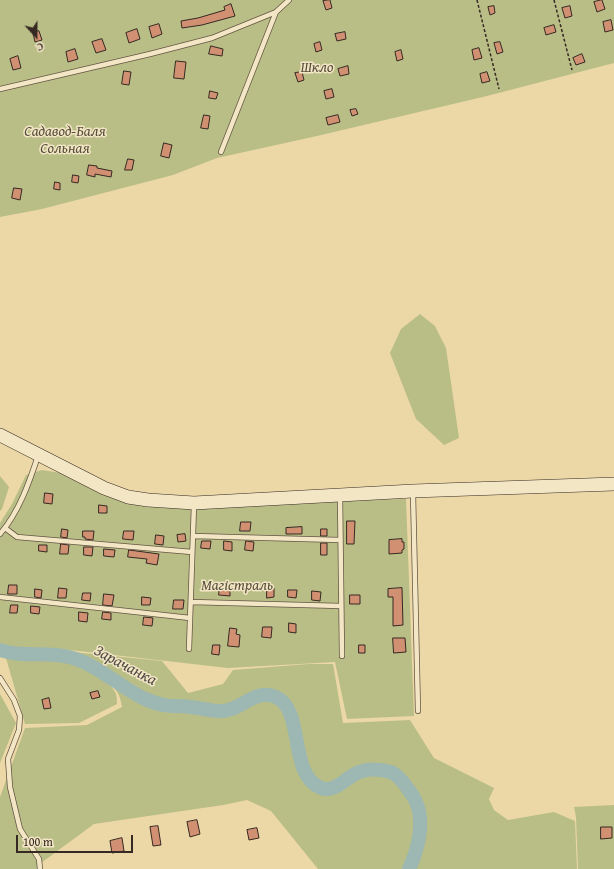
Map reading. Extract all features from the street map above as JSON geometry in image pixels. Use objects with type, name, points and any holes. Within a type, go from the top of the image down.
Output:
[{"type":"street","points":[[0,435],[104,488],[128,497],[148,500],[194,503],[413,491],[614,484]]},
{"type":"lane","points":[[0,89],[212,38],[276,12],[289,0]]},
{"type":"lane","points":[[221,152],[276,12]]},
{"type":"lane","points":[[0,534],[28,488],[39,455]]},
{"type":"lane","points":[[413,491],[418,711]]},
{"type":"lane","points":[[340,495],[342,656]]},
{"type":"lane","points":[[189,649],[194,503]]},
{"type":"lane","points":[[5,528],[17,537],[192,552]]},
{"type":"lane","points":[[193,536],[340,540]]},
{"type":"lane","points":[[0,597],[190,618]]},
{"type":"lane","points":[[191,602],[341,606]]},
{"type":"lane","points":[[0,678],[14,700],[20,716],[19,730],[8,759],[10,787],[20,829],[39,859],[40,869]]},
{"type":"path","points":[[477,0],[499,89]]},
{"type":"path","points":[[554,0],[572,70]]},
{"type":"green space","points":[[0,0],[614,0],[614,63],[487,96],[217,158],[173,175],[42,209],[0,217]]},
{"type":"green space","points":[[420,314],[435,326],[446,348],[459,438],[444,445],[416,419],[390,353],[401,329]]},
{"type":"green space","name":"Магістраль","points":[[42,470],[61,473],[137,503],[406,499],[414,716],[347,719],[335,662],[228,668],[61,649],[66,659],[107,682],[115,692],[117,704],[79,723],[25,724],[6,658],[0,655],[0,523],[12,504],[26,475]]},
{"type":"green space","points":[[0,476],[9,487],[0,511]]},
{"type":"green space","points":[[63,651],[162,661],[188,693],[223,684],[233,670],[308,664],[333,664],[343,723],[410,720],[434,758],[494,788],[489,799],[494,810],[508,820],[554,812],[575,821],[577,869],[318,869],[271,811],[247,800],[223,805],[94,824],[37,866],[37,869],[0,869],[0,797],[25,728],[87,725],[122,707],[118,694],[108,681],[95,671],[67,659]]},
{"type":"green space","points":[[0,694],[16,723],[0,763]]},
{"type":"green space","points":[[614,805],[614,869],[578,869],[576,817],[574,807]]},
{"type":"building","points":[[330,0],[332,8],[326,10],[323,1]]},
{"type":"building","points":[[602,0],[605,9],[597,12],[594,2]]},
{"type":"building","points":[[231,4],[235,16],[202,25],[182,28],[181,21],[198,18],[225,10],[224,7]]},
{"type":"building","points":[[494,6],[495,13],[490,15],[488,7]]},
{"type":"building","points":[[570,6],[572,16],[565,18],[562,8]]},
{"type":"building","points":[[611,20],[613,30],[605,32],[603,22]]},
{"type":"building","points":[[159,24],[162,34],[152,38],[149,27]]},
{"type":"building","points":[[554,25],[556,32],[546,35],[544,28]]},
{"type":"building","points":[[137,29],[140,39],[129,43],[126,33]]},
{"type":"building","points":[[39,31],[42,40],[35,42],[33,33]]},
{"type":"building","points":[[345,32],[346,39],[337,41],[335,34]]},
{"type":"building","points":[[102,39],[106,50],[96,53],[92,42]]},
{"type":"building","points":[[320,42],[322,50],[316,52],[314,44]]},
{"type":"building","points":[[500,42],[503,52],[497,54],[494,43]]},
{"type":"building","points":[[211,46],[223,49],[222,56],[209,54]]},
{"type":"building","points":[[479,48],[482,58],[474,60],[472,50]]},
{"type":"building","points":[[75,49],[78,59],[68,62],[66,52]]},
{"type":"building","points":[[401,50],[403,59],[397,61],[395,52]]},
{"type":"building","points":[[582,54],[585,62],[576,65],[573,58]]},
{"type":"building","points":[[18,56],[21,68],[13,70],[10,59]]},
{"type":"building","points":[[176,61],[186,62],[184,79],[174,78]]},
{"type":"building","points":[[348,66],[349,74],[340,76],[338,69]]},
{"type":"building","points":[[124,71],[131,72],[129,85],[122,84]]},
{"type":"building","points":[[302,72],[304,80],[298,82],[295,73]]},
{"type":"building","points":[[487,72],[490,81],[482,83],[480,74]]},
{"type":"building","points":[[332,89],[334,97],[326,99],[324,91]]},
{"type":"building","points":[[210,91],[218,93],[216,99],[209,98]]},
{"type":"building","points":[[356,109],[358,114],[352,116],[350,110]]},
{"type":"building","points":[[204,115],[210,116],[208,129],[201,128]]},
{"type":"building","points":[[338,115],[340,122],[328,125],[326,118]]},
{"type":"building","points":[[164,143],[172,145],[169,158],[161,156]]},
{"type":"building","points":[[128,159],[134,160],[132,170],[125,170]]},
{"type":"building","points":[[89,165],[112,171],[111,177],[95,174],[95,177],[87,175]]},
{"type":"building","points":[[73,175],[79,176],[78,183],[72,182]]},
{"type":"building","points":[[55,182],[60,183],[60,190],[54,189]]},
{"type":"building","points":[[14,188],[22,189],[20,200],[12,198]]},
{"type":"building","points":[[45,493],[53,494],[52,504],[44,503]]},
{"type":"building","points":[[99,505],[107,506],[107,513],[99,513]]},
{"type":"building","points":[[347,521],[355,521],[354,544],[347,544]]},
{"type":"building","points":[[241,522],[251,522],[250,531],[240,531]]},
{"type":"building","points":[[302,527],[302,534],[286,534],[286,528]]},
{"type":"building","points":[[62,529],[68,530],[67,538],[61,537]]},
{"type":"building","points":[[321,529],[327,529],[327,536],[321,536]]},
{"type":"building","points":[[83,531],[94,531],[93,540],[85,539],[85,537],[83,537]]},
{"type":"building","points":[[124,531],[134,531],[133,540],[123,539]]},
{"type":"building","points":[[185,534],[186,541],[178,542],[177,535]]},
{"type":"building","points":[[156,535],[164,536],[163,545],[155,544]]},
{"type":"building","points":[[402,539],[402,542],[404,542],[404,549],[402,550],[402,553],[389,554],[389,540]]},
{"type":"building","points":[[202,541],[211,541],[210,549],[201,548]]},
{"type":"building","points":[[224,541],[232,542],[232,551],[224,550]]},
{"type":"building","points":[[246,541],[254,542],[253,551],[245,550]]},
{"type":"building","points":[[321,543],[327,543],[327,555],[321,555]]},
{"type":"building","points":[[61,544],[69,545],[68,554],[60,554]]},
{"type":"building","points":[[39,545],[47,545],[47,552],[39,551]]},
{"type":"building","points":[[84,547],[93,547],[92,556],[84,555]]},
{"type":"building","points":[[104,549],[115,550],[114,557],[104,556]]},
{"type":"building","points":[[129,550],[159,554],[157,565],[146,563],[147,559],[128,557]]},
{"type":"building","points":[[9,585],[17,585],[17,594],[8,594]]},
{"type":"building","points":[[220,587],[230,588],[230,596],[219,595]]},
{"type":"building","points":[[59,588],[67,589],[66,598],[58,598]]},
{"type":"building","points":[[267,588],[274,588],[274,597],[267,598]]},
{"type":"building","points":[[402,588],[403,625],[393,626],[393,597],[388,597],[388,589]]},
{"type":"building","points":[[35,589],[42,590],[41,598],[35,597]]},
{"type":"building","points":[[288,590],[297,590],[296,598],[288,597]]},
{"type":"building","points":[[312,591],[321,592],[320,601],[312,600]]},
{"type":"building","points":[[83,593],[91,593],[90,601],[82,600]]},
{"type":"building","points":[[104,594],[114,595],[112,606],[103,605]]},
{"type":"building","points":[[350,595],[360,595],[360,604],[350,604]]},
{"type":"building","points":[[142,597],[151,598],[150,605],[142,605]]},
{"type":"building","points":[[174,600],[184,600],[183,609],[173,609]]},
{"type":"building","points":[[11,605],[18,605],[17,613],[10,613]]},
{"type":"building","points":[[31,606],[40,607],[39,614],[31,613]]},
{"type":"building","points":[[79,612],[88,613],[87,622],[79,621]]},
{"type":"building","points":[[103,612],[111,613],[111,620],[102,619]]},
{"type":"building","points":[[144,617],[153,618],[152,626],[143,625]]},
{"type":"building","points":[[289,623],[296,624],[296,633],[289,632]]},
{"type":"building","points":[[263,627],[272,627],[271,638],[262,637]]},
{"type":"building","points":[[230,628],[237,629],[236,634],[240,635],[239,647],[228,646]]},
{"type":"building","points":[[393,638],[405,638],[406,652],[394,653]]},
{"type":"building","points":[[213,645],[220,645],[219,655],[212,654]]},
{"type":"building","points":[[359,645],[365,645],[365,653],[359,653]]},
{"type":"building","points":[[98,691],[100,697],[92,699],[90,693]]},
{"type":"building","points":[[49,698],[51,708],[44,709],[42,700]]},
{"type":"building","points":[[197,820],[200,834],[190,837],[187,822]]},
{"type":"building","points":[[158,826],[161,845],[153,846],[150,827]]},
{"type":"building","points":[[601,827],[612,827],[612,838],[601,839]]},
{"type":"building","points":[[257,828],[259,838],[249,840],[247,830]]},
{"type":"building","points":[[122,838],[124,851],[112,853],[110,841]]},
{"type":"waterway","name":"Зарачанка","points":[[0,650],[17,654],[60,655],[79,660],[143,698],[168,706],[186,706],[225,711],[261,695],[276,697],[285,704],[291,715],[304,770],[311,781],[321,788],[330,789],[359,772],[373,770],[382,770],[394,773],[405,784],[415,800],[420,818],[418,845],[409,869]]},
{"type":"park label","name":"Шкло","points":[[317,68]]},
{"type":"park label","name":"Садавод-Баля Сольная","points":[[65,140]]}]
